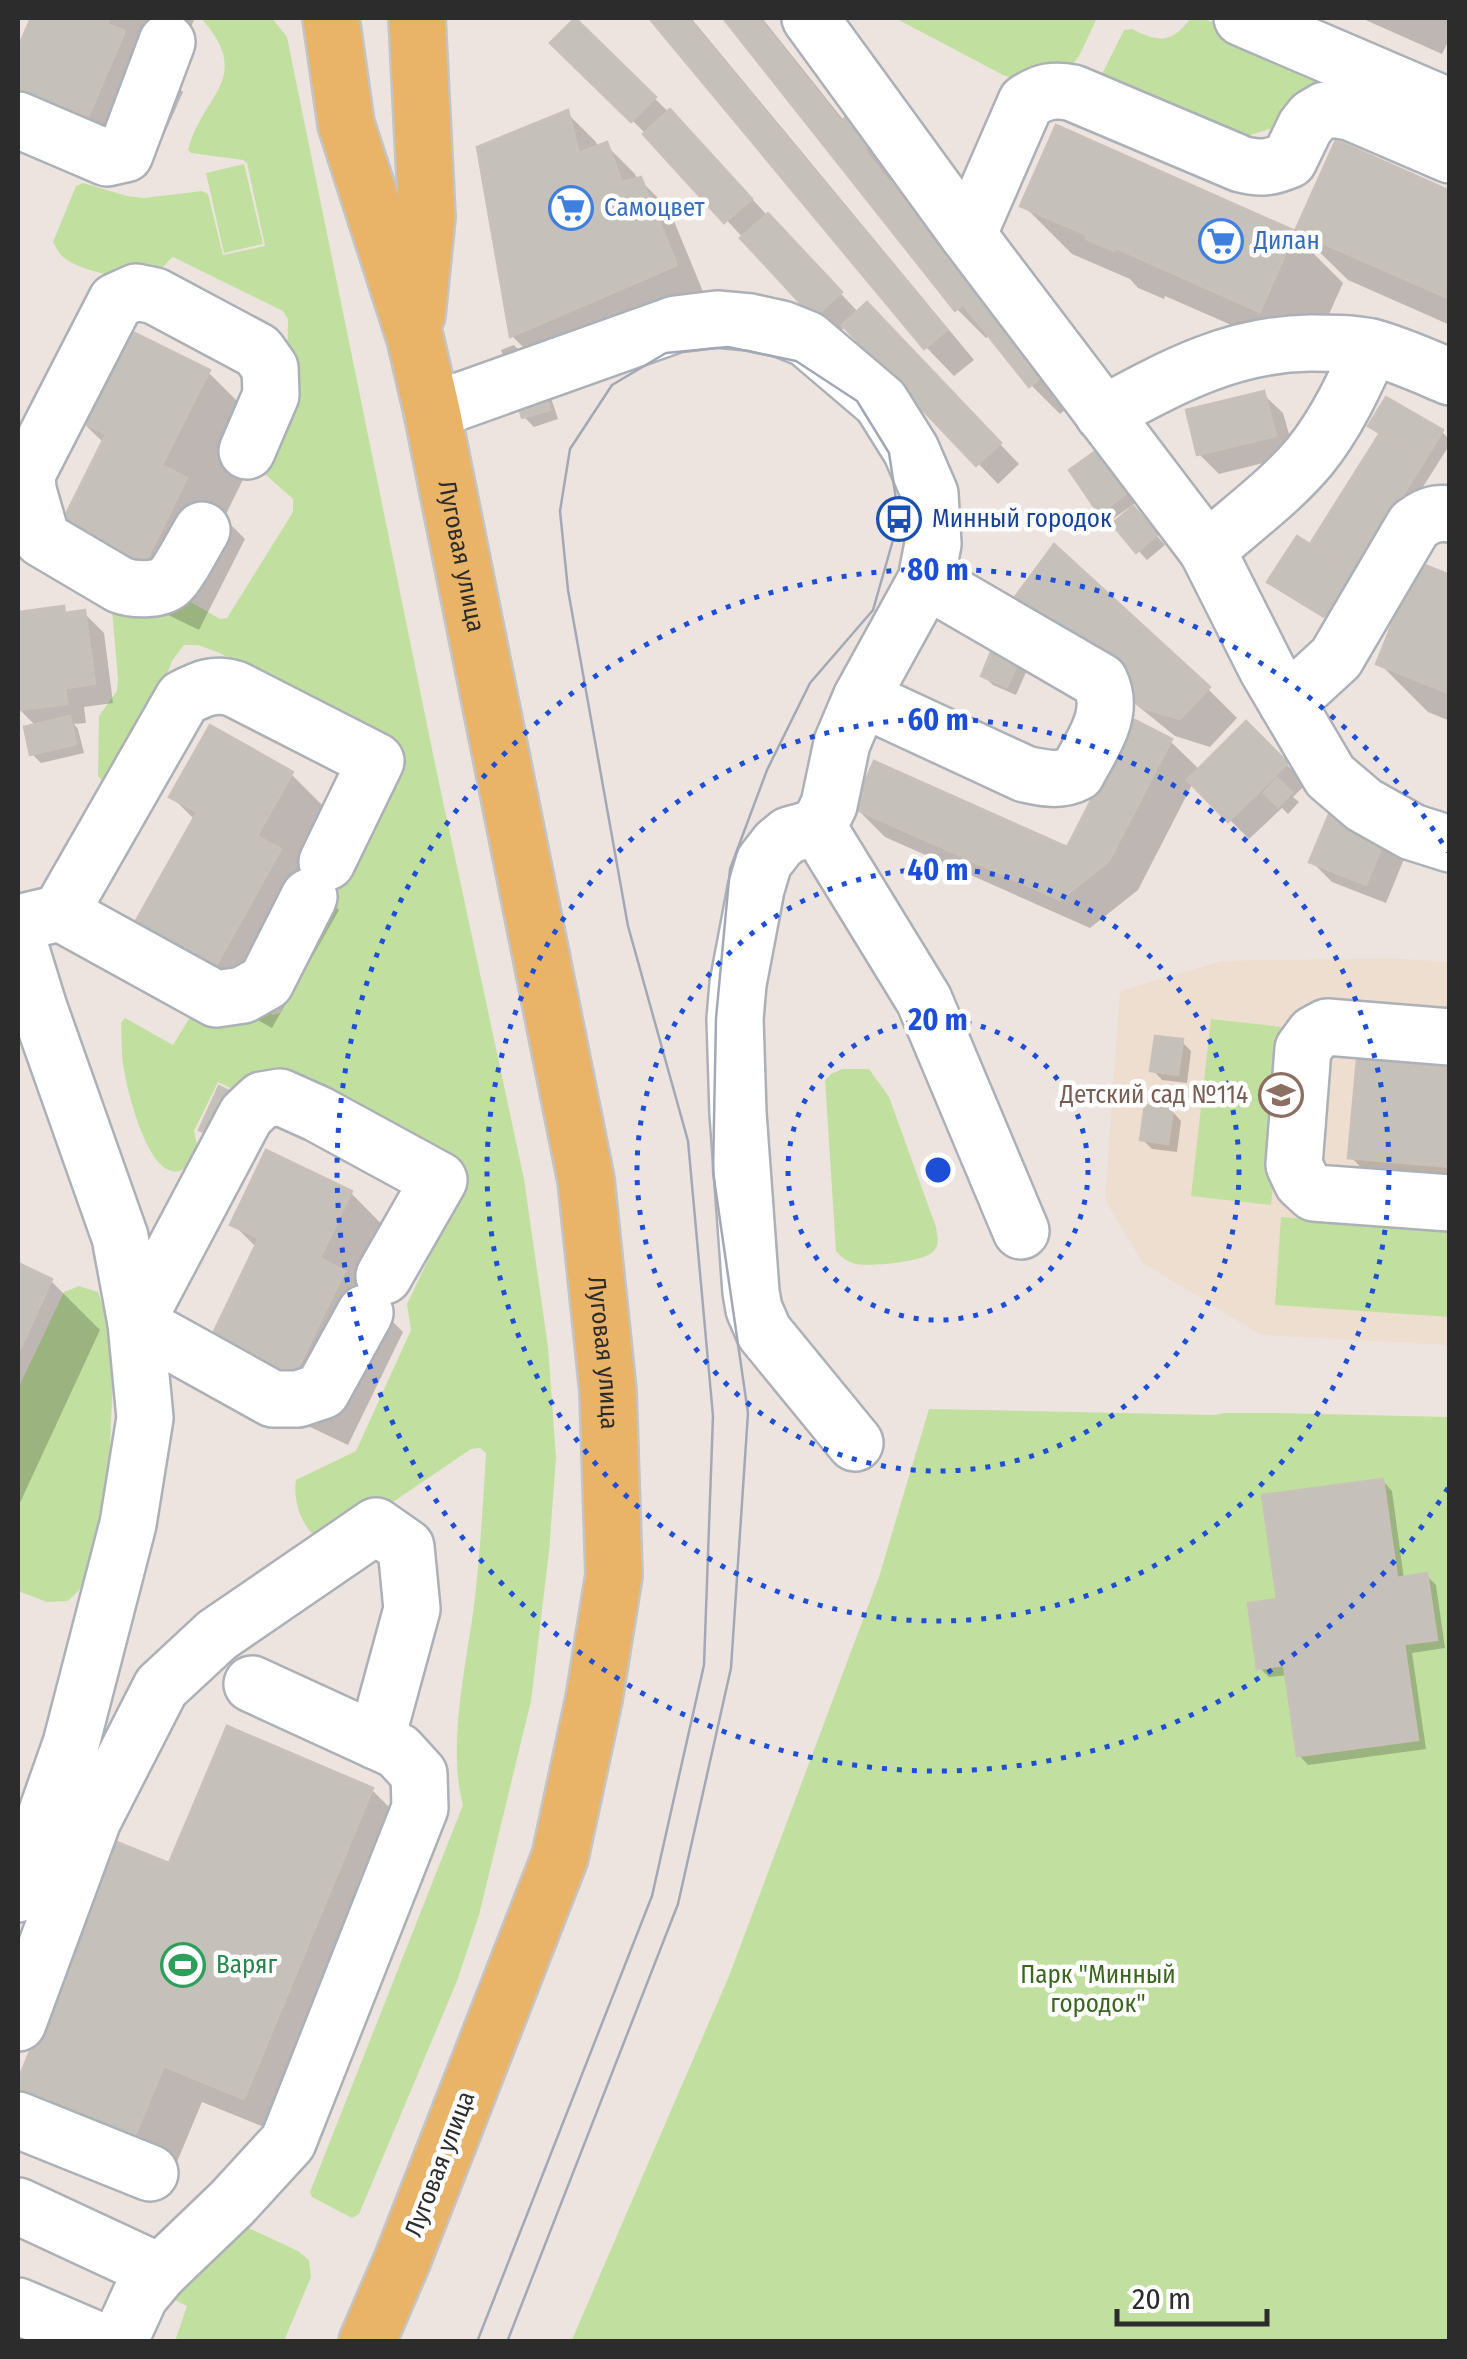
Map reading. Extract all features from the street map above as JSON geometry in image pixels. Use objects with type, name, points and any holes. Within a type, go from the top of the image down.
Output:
[{"type":"main road","name":"Луговая улица","points":[[331,18],[346,124],[415,338],[432,411],[586,1180],[608,1391],[614,1574],[594,1699],[560,1857],[368,2342]]},
{"type":"main road","name":"Луговая улица","points":[[415,338],[427,217],[416,18]]},
{"type":"street","points":[[810,18],[968,235],[1207,550],[1267,669],[1330,776],[1364,805],[1412,832],[1450,844]]},
{"type":"street","points":[[1242,18],[1450,107]]},
{"type":"street","points":[[18,120],[108,158],[124,154],[167,42]]},
{"type":"street","points":[[968,235],[1026,102],[1054,89],[1074,93],[1259,169],[1289,160],[1304,127],[1325,110],[1350,112],[1450,155]]},
{"type":"street","points":[[202,530],[169,582],[154,587],[131,590],[30,554],[27,474],[116,301],[136,292],[154,296],[258,351],[270,368],[271,395],[248,451]]},
{"type":"street","points":[[432,411],[676,324],[717,319],[782,329],[808,339],[881,402],[912,450],[930,494],[933,544],[926,580],[861,698],[842,743],[829,805],[818,828]]},
{"type":"street","points":[[1103,414],[1175,375],[1228,355],[1280,343],[1338,342],[1371,348],[1450,377]]},
{"type":"street","points":[[1207,550],[1310,456],[1347,399],[1371,348]]},
{"type":"street","points":[[1287,703],[1336,658],[1414,525],[1426,516],[1450,514]]},
{"type":"street","points":[[861,698],[1025,774],[1051,779],[1077,773],[1105,717],[1106,698],[1100,681],[926,580]]},
{"type":"street","points":[[18,1894],[71,1744],[128,1524],[145,1418],[136,1323],[120,1237],[39,1008],[32,925],[183,698],[202,688],[222,685],[234,689],[376,762],[266,982],[242,995],[216,1000],[32,925]]},
{"type":"street","points":[[818,828],[924,1000],[1021,1232]]},
{"type":"street","points":[[818,828],[788,835],[764,862],[760,876],[738,984],[738,1113],[754,1309],[764,1332],[855,1442]]},
{"type":"street","points":[[1450,1037],[1327,1027],[1314,1034],[1303,1050],[1294,1166],[1302,1182],[1314,1193],[1450,1203]]},
{"type":"street","points":[[280,1097],[318,1114],[439,1180],[322,1391],[298,1399],[273,1399],[136,1323],[246,1114],[262,1100],[280,1097]]},
{"type":"street","points":[[18,2023],[93,1820],[161,1687],[217,1636],[376,1526],[406,1547],[412,1609],[376,1742]]},
{"type":"street","points":[[119,2342],[140,2296],[160,2272],[288,2142],[420,1808],[419,1774],[398,1750],[252,1684]]},
{"type":"street","points":[[18,2120],[150,2173]]},
{"type":"street","points":[[18,2206],[160,2272]]},
{"type":"street","points":[[18,2306],[102,2342]]},
{"type":"shaded area","name":"Детский сад №114","points":[[1388,958],[1449,962],[1449,1345],[1261,1335],[1143,1263],[1105,1200],[1120,991],[1222,961]]},
{"type":"green space","points":[[201,18],[272,18],[287,37],[524,1179],[548,1347],[556,1457],[531,1701],[479,1915],[457,1981],[359,2214],[352,2218],[312,2197],[310,2192],[463,1805],[457,1732],[476,1587],[486,1453],[480,1448],[471,1449],[331,1544],[307,1528],[298,1509],[296,1480],[356,1451],[411,1330],[407,1304],[451,1212],[218,1082],[194,1131],[199,1154],[184,1169],[170,1171],[158,1162],[148,1145],[124,1070],[121,1023],[125,1018],[173,1045],[200,1001],[246,999],[273,1015],[280,1013],[332,912],[331,898],[379,780],[381,744],[220,653],[198,645],[184,645],[172,661],[158,698],[106,784],[98,776],[99,716],[117,691],[112,610],[184,598],[220,619],[227,618],[293,512],[293,499],[265,474],[259,455],[287,383],[288,319],[283,311],[173,257],[155,274],[121,277],[70,261],[53,242],[76,186],[83,183],[144,198],[202,191],[208,194],[223,255],[265,246],[247,163],[188,150],[224,72],[224,56],[217,39]]},
{"type":"green space","points":[[895,18],[1097,18],[1071,67],[1018,80]]},
{"type":"green space","points":[[1202,18],[1316,67],[1324,73],[1325,85],[1286,124],[1234,140],[1099,80],[1124,30],[1164,38],[1177,33],[1190,19]]},
{"type":"green space","points":[[244,164],[263,244],[224,253],[206,173]]},
{"type":"green space","points":[[1211,1019],[1291,1028],[1271,1205],[1191,1196]]},
{"type":"green space","points":[[842,1069],[869,1069],[889,1097],[936,1227],[937,1245],[929,1255],[897,1263],[863,1265],[847,1261],[836,1251],[825,1080]]},
{"type":"green space","points":[[1281,1217],[1449,1229],[1449,1317],[1275,1305]]},
{"type":"green space","points":[[79,1286],[98,1292],[106,1317],[113,1377],[109,1468],[82,1587],[68,1601],[47,1602],[18,1591],[18,1389],[64,1292]]},
{"type":"green space","name":"Парк \"Минный городок\"","points":[[929,1409],[1449,1417],[1449,2341],[571,2342],[729,1976],[879,1577]]},
{"type":"green space","points":[[242,2225],[309,2260],[311,2277],[284,2341],[175,2341],[187,2306],[173,2299],[173,2277]]},
{"type":"building","points":[[31,18],[110,18],[107,24],[125,31],[87,119],[36,96],[32,105],[18,98],[18,48]]},
{"type":"building","points":[[575,18],[656,97],[631,122],[550,43]]},
{"type":"building","points":[[649,18],[688,18],[947,330],[924,349]]},
{"type":"building","points":[[723,18],[759,18],[841,121],[860,106],[883,136],[864,150],[963,275],[977,263],[1057,364],[1029,387],[963,304],[955,311]]},
{"type":"building","points":[[670,109],[752,199],[724,223],[643,134]]},
{"type":"building","name":"Самоцвет","points":[[568,110],[579,153],[607,142],[622,182],[641,177],[677,265],[510,337],[477,147]]},
{"type":"building","points":[[1056,125],[1295,231],[1260,312],[1116,248],[1114,251],[1086,239],[1087,235],[1020,206]]},
{"type":"building","points":[[1336,140],[1450,191],[1450,299],[1295,231]]},
{"type":"building","points":[[768,213],[842,292],[814,318],[740,238]]},
{"type":"building","points":[[867,302],[1001,443],[976,466],[842,325]]},
{"type":"building","points":[[123,327],[210,370],[162,465],[187,478],[140,573],[57,532],[106,434],[77,420]]},
{"type":"building","points":[[543,386],[550,410],[522,418],[515,394]]},
{"type":"building","points":[[1264,391],[1276,436],[1197,455],[1186,410]]},
{"type":"building","points":[[1386,397],[1443,430],[1425,460],[1368,426]]},
{"type":"building","points":[[1380,433],[1425,460],[1355,572],[1310,544]]},
{"type":"building","points":[[1100,448],[1130,491],[1099,514],[1069,470]]},
{"type":"building","points":[[1133,506],[1158,534],[1136,553],[1112,524]]},
{"type":"building","points":[[1297,536],[1355,572],[1326,618],[1267,582]]},
{"type":"building","points":[[1054,544],[1210,687],[1180,719],[1143,708],[1012,601]]},
{"type":"building","points":[[1417,562],[1450,575],[1450,694],[1376,664]]},
{"type":"building","points":[[64,606],[65,613],[85,610],[95,684],[65,688],[67,704],[18,710],[18,612]]},
{"type":"building","points":[[993,647],[1019,659],[1007,687],[981,676]]},
{"type":"building","points":[[70,716],[76,744],[30,755],[24,727]]},
{"type":"building","points":[[1133,719],[1172,739],[1109,861],[1060,900],[853,808],[874,761],[1067,847]]},
{"type":"building","points":[[1246,721],[1288,763],[1228,822],[1187,780]]},
{"type":"building","points":[[210,725],[293,772],[257,836],[281,849],[213,971],[133,926],[197,812],[169,797]]},
{"type":"building","points":[[1277,778],[1292,792],[1278,807],[1264,793]]},
{"type":"building","points":[[1329,814],[1386,837],[1366,885],[1309,862]]},
{"type":"building","points":[[1155,1036],[1183,1039],[1178,1075],[1150,1071]]},
{"type":"building","points":[[1357,1059],[1450,1067],[1450,1167],[1348,1158]]},
{"type":"building","points":[[219,1086],[245,1099],[225,1141],[199,1130]]},
{"type":"building","points":[[1145,1105],[1173,1109],[1168,1144],[1140,1140]]},
{"type":"building","points":[[266,1150],[352,1191],[320,1258],[345,1271],[288,1388],[206,1348],[259,1238],[230,1225]]},
{"type":"building","points":[[18,1263],[52,1279],[18,1354]]},
{"type":"building","points":[[1383,1479],[1397,1578],[1427,1573],[1437,1640],[1404,1644],[1418,1740],[1297,1756],[1284,1665],[1257,1669],[1248,1603],[1277,1599],[1262,1495]]},
{"type":"building","name":"Варяг","points":[[227,1726],[373,1788],[244,2099],[164,2066],[131,2145],[18,2099],[18,2080],[117,1842],[169,1863]]},
{"type":"tram line","points":[[477,2342],[652,1896],[704,1665],[713,1416],[688,1141],[628,926],[568,590],[560,511],[570,449],[612,385],[666,353],[728,347],[796,361],[857,401],[889,453],[899,519],[873,610],[810,683],[767,770],[730,869],[716,1018],[713,1172],[748,1413],[731,1668],[678,1904],[507,2342]]},
{"type":"place","name":"Самоцвет","points":[[571,208]]},
{"type":"place","name":"Дилан","points":[[1221,241]]},
{"type":"place","name":"Минный городок","points":[[899,519]]},
{"type":"place","name":"Детский сад №114","points":[[1281,1095]]},
{"type":"place","name":"Варяг","points":[[183,1965]]}]
